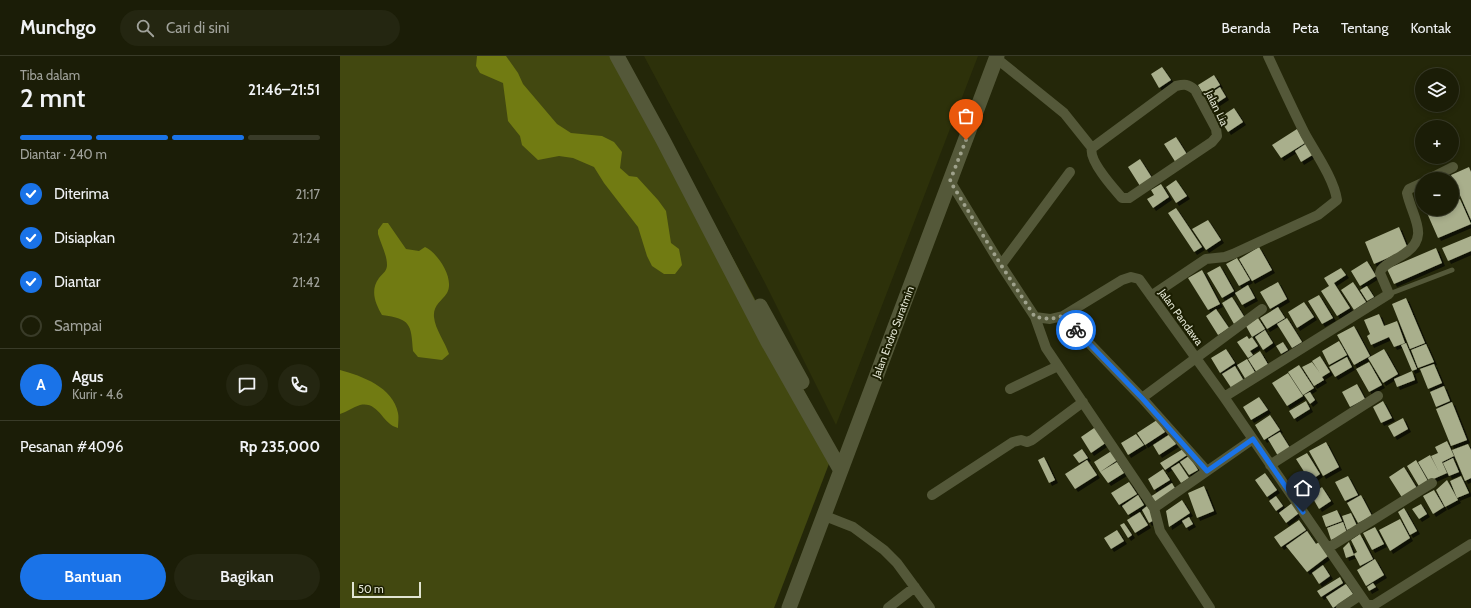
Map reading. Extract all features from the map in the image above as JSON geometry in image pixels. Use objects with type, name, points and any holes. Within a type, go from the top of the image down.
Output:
[{"type":"street","points":[[617,56],[663,140],[768,342],[842,464]]},
{"type":"street","points":[[628,56],[842,464]]},
{"type":"street","points":[[1151,296],[1206,259],[1225,257],[1233,254],[1318,215],[1336,200],[1336,194],[1287,98],[1268,56]]},
{"type":"street","name":"Jalan Endro Suratmin","points":[[789,608],[996,57]]},
{"type":"street","name":"Jalan Lia","points":[[996,57],[1064,113],[1092,148],[1091,152],[1094,161],[1122,198],[1126,199],[1212,142],[1217,136],[1216,129],[1195,90],[1184,84],[1176,86],[1092,148]]},
{"type":"street","points":[[1443,172],[1453,167]]},
{"type":"street","points":[[1001,265],[1070,172]]},
{"type":"street","points":[[950,181],[1001,265],[1035,317],[1046,348],[1154,508],[1160,531],[1210,608]]},
{"type":"street","points":[[1224,397],[1389,294],[1380,273],[1381,270],[1410,250],[1418,240],[1418,228],[1407,193],[1409,189],[1415,186]]},
{"type":"street","name":"Jalan Pandawa","points":[[1035,317],[1050,319],[1063,316],[1114,284],[1130,277],[1139,279],[1224,397],[1328,548],[1359,596]]},
{"type":"street","points":[[1142,398],[1195,357],[1262,309]]},
{"type":"street","points":[[1063,316],[1142,398],[1207,471]]},
{"type":"street","points":[[1010,389],[1058,366]]},
{"type":"street","points":[[1270,465],[1378,396]]},
{"type":"street","points":[[932,495],[1013,442],[1021,440],[1026,442],[1032,440],[1083,402]]},
{"type":"street","points":[[1154,508],[1253,439]]},
{"type":"street","points":[[1328,548],[1432,483]]},
{"type":"street","points":[[823,520],[864,536],[884,550],[897,563],[930,608]]},
{"type":"street","points":[[1341,608],[1359,596],[1367,605],[1374,606],[1471,544]]},
{"type":"street","points":[[888,608],[915,588]]},
{"type":"lane","points":[[1389,294],[1452,270]]},
{"type":"shaded area","points":[[340,56],[624,56],[835,448],[774,608],[340,608]]},
{"type":"shaded area","points":[[477,56],[506,56],[518,73],[523,84],[557,124],[571,133],[602,136],[614,142],[622,152],[620,168],[629,176],[637,177],[666,211],[671,243],[679,249],[682,265],[675,274],[664,274],[652,266],[647,256],[638,227],[604,183],[594,167],[573,158],[559,156],[538,160],[522,145],[520,136],[508,121],[503,83],[480,73],[476,66]]},
{"type":"shaded area","points":[[644,56],[978,56],[836,425],[764,281]]},
{"type":"shaded area","points":[[383,223],[388,223],[406,249],[419,251],[425,247],[440,260],[444,267],[449,281],[449,287],[447,293],[436,307],[434,313],[436,326],[449,354],[442,360],[418,357],[413,351],[408,324],[399,319],[382,315],[377,306],[374,296],[376,283],[387,267],[385,253],[378,234],[378,230]]},
{"type":"shaded area","points":[[340,370],[367,379],[390,396],[398,413],[398,428],[388,422],[372,406],[360,405],[340,414]]},
{"type":"building","points":[[1162,67],[1171,80],[1159,88],[1151,74]]},
{"type":"building","points":[[1214,75],[1220,85],[1204,95],[1198,85]]},
{"type":"building","points":[[1220,87],[1226,97],[1211,107],[1205,97]]},
{"type":"building","points":[[1234,108],[1243,122],[1228,132],[1219,118]]},
{"type":"building","points":[[1297,129],[1305,143],[1281,158],[1272,145]]},
{"type":"building","points":[[1176,137],[1188,156],[1176,163],[1164,144]]},
{"type":"building","points":[[1307,143],[1314,154],[1301,162],[1295,151]]},
{"type":"building","points":[[1140,159],[1152,178],[1140,186],[1128,167]]},
{"type":"building","points":[[1469,167],[1471,172],[1471,220],[1459,193],[1459,172],[1458,172]]},
{"type":"building","points":[[1176,180],[1187,196],[1176,203],[1166,187]]},
{"type":"building","points":[[1161,184],[1169,197],[1153,208],[1147,199],[1154,195],[1151,190]]},
{"type":"building","points":[[1459,199],[1471,224],[1438,238],[1428,216],[1459,216]]},
{"type":"building","points":[[1176,208],[1202,247],[1194,252],[1168,213]]},
{"type":"building","points":[[1208,220],[1221,240],[1206,250],[1192,229]]},
{"type":"building","points":[[1399,227],[1408,249],[1374,264],[1365,242]]},
{"type":"building","points":[[1471,236],[1471,251],[1448,261],[1442,248]]},
{"type":"building","points":[[1259,247],[1272,270],[1252,281],[1239,259]]},
{"type":"building","points":[[1436,248],[1442,263],[1394,284],[1387,269]]},
{"type":"building","points":[[1237,258],[1250,280],[1239,286],[1226,264]]},
{"type":"building","points":[[1367,261],[1376,276],[1360,286],[1351,271]]},
{"type":"building","points":[[1220,266],[1234,291],[1222,298],[1207,273]]},
{"type":"building","points":[[1341,268],[1346,275],[1334,283],[1350,308],[1337,316],[1321,291],[1329,286],[1324,278]]},
{"type":"building","points":[[1202,270],[1220,304],[1208,310],[1188,278]]},
{"type":"building","points":[[1278,282],[1287,299],[1270,309],[1260,292]]},
{"type":"building","points":[[1353,282],[1366,302],[1354,310],[1341,290]]},
{"type":"building","points":[[1248,285],[1255,298],[1242,305],[1235,293]]},
{"type":"building","points":[[1367,286],[1374,297],[1367,301],[1360,290]]},
{"type":"building","points":[[1319,295],[1333,318],[1322,324],[1308,301]]},
{"type":"building","points":[[1232,297],[1245,318],[1234,324],[1222,303]]},
{"type":"building","points":[[1406,298],[1425,343],[1410,349],[1392,304]]},
{"type":"building","points":[[1304,302],[1314,317],[1297,328],[1288,312]]},
{"type":"building","points":[[1278,307],[1285,318],[1267,329],[1260,318]]},
{"type":"building","points":[[1216,309],[1229,328],[1218,335],[1206,316]]},
{"type":"building","points":[[1379,314],[1384,326],[1397,321],[1405,343],[1394,347],[1389,337],[1371,345],[1367,336],[1370,334],[1364,320]]},
{"type":"building","points":[[1258,318],[1265,329],[1252,337],[1246,326]]},
{"type":"building","points":[[1287,318],[1302,342],[1292,348],[1277,324]]},
{"type":"building","points":[[1354,326],[1370,356],[1354,365],[1337,335]]},
{"type":"building","points":[[1265,330],[1273,343],[1263,350],[1255,337]]},
{"type":"building","points":[[1247,336],[1249,339],[1252,337],[1258,346],[1250,351],[1253,355],[1248,358],[1237,342]]},
{"type":"building","points":[[1339,341],[1347,355],[1329,365],[1322,351]]},
{"type":"building","points":[[1283,342],[1288,350],[1281,354],[1276,346]]},
{"type":"building","points":[[1406,343],[1417,369],[1412,371],[1401,345]]},
{"type":"building","points":[[1426,344],[1434,362],[1418,368],[1411,350]]},
{"type":"building","points":[[1226,349],[1235,363],[1220,373],[1211,358]]},
{"type":"building","points":[[1384,349],[1398,374],[1383,383],[1368,358]]},
{"type":"building","points":[[1260,351],[1269,366],[1257,373],[1248,359]]},
{"type":"building","points":[[1320,356],[1330,372],[1322,377],[1324,380],[1314,386],[1302,367],[1312,362],[1320,373],[1312,361]]},
{"type":"building","points":[[1347,357],[1352,367],[1335,377],[1329,367]]},
{"type":"building","points":[[1247,359],[1256,374],[1246,380],[1237,365]]},
{"type":"building","points":[[1369,362],[1382,385],[1369,392],[1356,369]]},
{"type":"building","points":[[1434,364],[1442,383],[1428,389],[1420,369]]},
{"type":"building","points":[[1299,365],[1314,388],[1303,395],[1288,372]]},
{"type":"building","points":[[1235,366],[1244,381],[1232,389],[1222,374]]},
{"type":"building","points":[[1412,371],[1415,380],[1397,387],[1394,379]]},
{"type":"building","points":[[1288,373],[1303,396],[1287,406],[1272,383]]},
{"type":"building","points":[[1357,384],[1365,399],[1350,407],[1342,392]]},
{"type":"building","points":[[1444,386],[1450,401],[1436,407],[1430,392]]},
{"type":"building","points":[[1310,392],[1315,400],[1310,404],[1304,395]]},
{"type":"building","points":[[1259,397],[1268,410],[1251,420],[1243,407]]},
{"type":"building","points":[[1306,401],[1310,409],[1294,419],[1289,411]]},
{"type":"building","points":[[1383,401],[1392,418],[1381,423],[1373,407]]},
{"type":"building","points":[[1452,402],[1467,440],[1451,446],[1436,409]]},
{"type":"building","points":[[1270,415],[1280,430],[1264,440],[1255,425]]},
{"type":"building","points":[[1403,418],[1408,429],[1394,437],[1388,426]]},
{"type":"building","points":[[1157,420],[1165,432],[1145,445],[1137,433]]},
{"type":"building","points":[[1097,426],[1107,442],[1091,453],[1081,437]]},
{"type":"building","points":[[1280,432],[1290,448],[1278,456],[1268,439]]},
{"type":"building","points":[[1136,434],[1144,445],[1128,455],[1121,443]]},
{"type":"building","points":[[1170,434],[1176,444],[1159,455],[1153,445]]},
{"type":"building","points":[[1447,441],[1454,456],[1442,462],[1447,473],[1429,481],[1418,462],[1430,455],[1439,472],[1431,456],[1438,453],[1435,447]]},
{"type":"building","points":[[1326,442],[1339,467],[1323,476],[1309,451]]},
{"type":"building","points":[[1468,444],[1471,450],[1471,478],[1465,481],[1452,450]]},
{"type":"building","points":[[1082,449],[1088,458],[1079,463],[1073,455]]},
{"type":"building","points":[[1183,449],[1187,455],[1165,470],[1160,463]]},
{"type":"building","points":[[1113,450],[1119,459],[1100,472],[1094,462]]},
{"type":"building","points":[[1307,453],[1320,474],[1310,481],[1296,459]]},
{"type":"building","points":[[1189,456],[1198,470],[1189,475],[1180,462]]},
{"type":"building","points":[[1044,457],[1055,480],[1049,483],[1038,460]]},
{"type":"building","points":[[1453,458],[1459,472],[1449,476],[1443,463]]},
{"type":"building","points":[[1087,460],[1097,475],[1075,489],[1065,474]]},
{"type":"building","points":[[1416,460],[1429,483],[1420,488],[1407,466]]},
{"type":"building","points":[[1117,462],[1124,473],[1108,483],[1100,472]]},
{"type":"building","points":[[1179,463],[1189,478],[1181,483],[1171,468]]},
{"type":"building","points":[[1404,467],[1418,490],[1403,499],[1389,477]]},
{"type":"building","points":[[1163,469],[1170,480],[1154,490],[1148,479]]},
{"type":"building","points":[[1265,473],[1277,490],[1267,497],[1255,480]]},
{"type":"building","points":[[1348,476],[1358,495],[1345,501],[1335,482]]},
{"type":"building","points":[[1461,476],[1469,493],[1457,498],[1450,481]]},
{"type":"building","points":[[1447,480],[1458,500],[1445,507],[1436,490]]},
{"type":"building","points":[[1129,482],[1137,494],[1119,505],[1111,493]]},
{"type":"building","points":[[1172,483],[1176,490],[1154,504],[1150,497]]},
{"type":"building","points":[[1204,486],[1214,511],[1197,518],[1188,493]]},
{"type":"building","points":[[1322,487],[1331,501],[1319,509],[1311,495]]},
{"type":"building","points":[[1434,490],[1444,507],[1433,514],[1423,496]]},
{"type":"building","points":[[1138,495],[1144,505],[1128,515],[1122,506]]},
{"type":"building","points":[[1361,495],[1372,516],[1358,523],[1347,503]]},
{"type":"building","points":[[1276,496],[1283,506],[1276,511],[1269,501]]},
{"type":"building","points":[[1182,500],[1190,513],[1169,527],[1166,511]]},
{"type":"building","points":[[1292,503],[1299,513],[1286,523],[1279,513]]},
{"type":"building","points":[[1421,504],[1427,514],[1419,519],[1412,509]]},
{"type":"building","points":[[1147,506],[1156,519],[1149,523],[1142,510]]},
{"type":"building","points":[[1404,508],[1417,531],[1410,535],[1398,512]]},
{"type":"building","points":[[1337,510],[1342,521],[1326,527],[1322,516]]},
{"type":"building","points":[[1140,512],[1148,525],[1135,533],[1127,520]]},
{"type":"building","points":[[1351,513],[1357,526],[1347,530],[1342,516]]},
{"type":"building","points":[[1189,517],[1193,524],[1186,528],[1182,521]]},
{"type":"building","points":[[1400,519],[1410,538],[1390,551],[1379,530]]},
{"type":"building","points":[[1299,520],[1306,530],[1281,547],[1274,537]]},
{"type":"building","points":[[1343,522],[1347,533],[1331,540],[1327,528]]},
{"type":"building","points":[[1124,523],[1132,535],[1128,538],[1120,525]]},
{"type":"building","points":[[1375,527],[1384,544],[1372,550],[1363,533]]},
{"type":"building","points":[[1117,530],[1124,541],[1111,549],[1104,538]]},
{"type":"building","points":[[1307,531],[1316,544],[1319,542],[1328,556],[1307,572],[1286,546]]},
{"type":"building","points":[[1360,534],[1373,559],[1360,566],[1354,554],[1357,552],[1351,540]]},
{"type":"building","points":[[1349,542],[1354,555],[1346,558],[1343,548]]},
{"type":"building","points":[[1375,559],[1384,575],[1366,586],[1357,570]]},
{"type":"building","points":[[1323,565],[1330,576],[1319,584],[1312,573]]},
{"type":"building","points":[[1340,577],[1343,583],[1321,597],[1317,591]]},
{"type":"building","points":[[1373,583],[1376,587],[1369,591],[1367,587]]},
{"type":"building","points":[[1346,584],[1353,594],[1333,608],[1326,597]]},
{"type":"way so far","points":[[966,140],[950,181],[1001,265],[1035,317],[1050,319],[1063,316],[1076,330]]},
{"type":"route","points":[[1076,330],[1142,398],[1207,471],[1253,439],[1303,512]]}]
